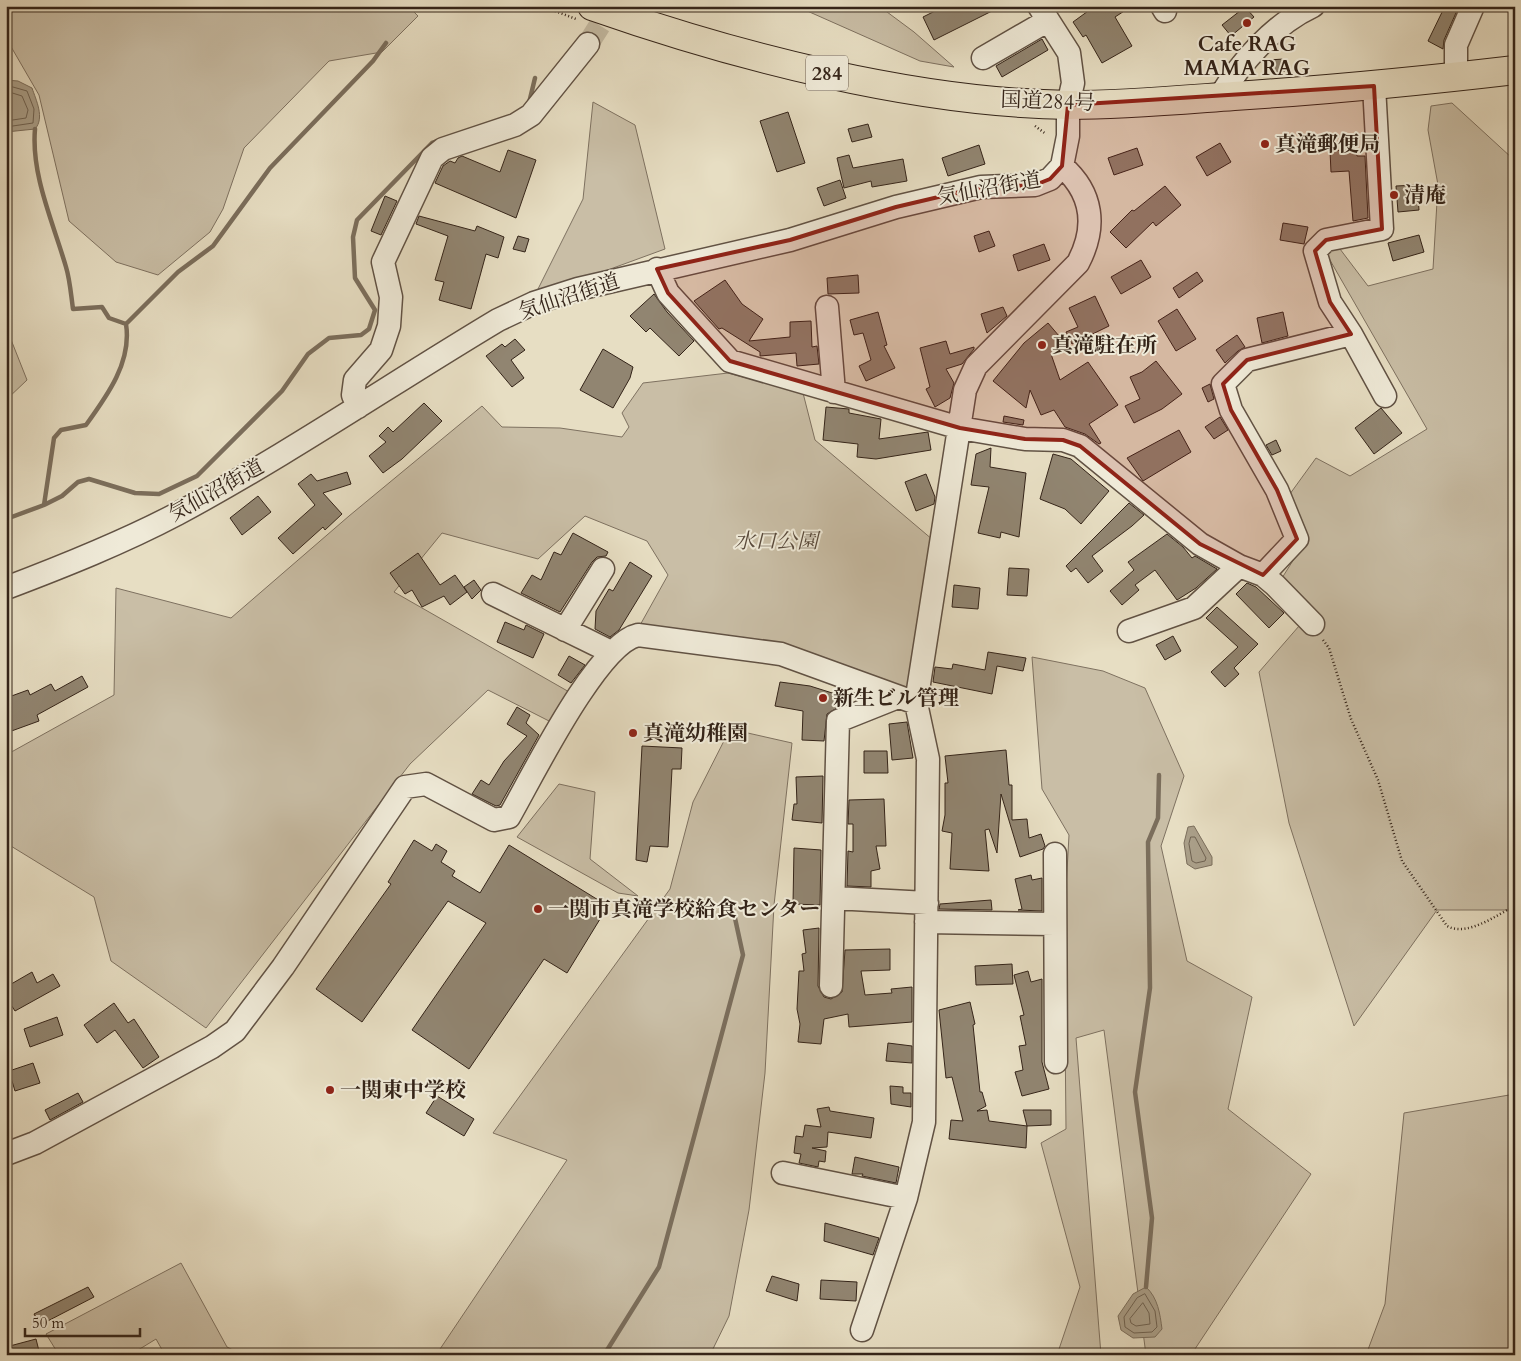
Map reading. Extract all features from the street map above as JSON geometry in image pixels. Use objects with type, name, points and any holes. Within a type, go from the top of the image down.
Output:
[{"type":"highway","name":"国道284号","points":[[592,6],[651,27],[823,72],[963,97],[1068,104],[1151,102],[1374,86],[1515,70]]},
{"type":"street","points":[[1220,98],[1228,83],[1272,33],[1313,6]]},
{"type":"street","points":[[1456,77],[1456,45],[1473,6]]},
{"type":"street","name":"気仙沼街道","points":[[6,588],[90,555],[175,515],[231,484],[498,320],[534,303],[578,289],[657,269],[790,240],[896,207],[972,188],[1035,185],[1050,179],[1062,166],[1068,136],[1068,104],[1073,83],[1069,53],[1045,11]]},
{"type":"street","points":[[983,58],[1045,11]]},
{"type":"street","points":[[358,407],[353,395],[355,380],[381,350],[389,326],[391,297],[383,262],[432,158],[443,149],[515,125],[531,115],[588,44]]},
{"type":"street","points":[[1374,86],[1382,229],[1326,240],[1315,251],[1330,302],[1351,334],[1385,396]]},
{"type":"street","points":[[862,1330],[906,1198],[924,1122],[928,759],[907,700],[960,428],[965,390],[976,366],[1078,264],[1088,244],[1090,226],[1088,207],[1075,177],[1062,166]]},
{"type":"street","points":[[657,269],[668,293],[730,361],[960,428],[1024,439],[1063,440],[1080,446],[1200,544],[1239,566],[1263,575],[1313,624]]},
{"type":"street","points":[[827,307],[834,392]]},
{"type":"street","points":[[1263,575],[1297,539],[1277,490],[1231,410],[1223,384],[1247,360],[1351,334]]},
{"type":"street","points":[[1129,631],[1194,608],[1239,566]]},
{"type":"street","points":[[565,630],[603,569]]},
{"type":"street","points":[[492,594],[611,652]]},
{"type":"street","points":[[6,1154],[35,1143],[212,1047],[235,1030],[283,967],[405,787],[426,784],[494,820],[509,817],[588,680],[611,652],[629,637],[638,635],[781,654],[907,700]]},
{"type":"street","points":[[832,986],[838,721],[907,700]]},
{"type":"street","points":[[1055,854],[1056,1062]]},
{"type":"street","points":[[834,898],[927,913],[1055,924]]},
{"type":"street","points":[[783,1173],[906,1198]]},
{"type":"path","points":[[1313,624],[1329,648],[1351,720],[1378,780],[1402,861],[1447,926],[1454,930],[1467,928],[1515,906]]},
{"type":"highlighted area","points":[[1374,86],[1382,229],[1326,240],[1315,251],[1330,302],[1351,334],[1247,360],[1223,384],[1231,410],[1277,490],[1297,539],[1263,575],[1200,544],[1080,446],[1063,440],[1025,439],[960,428],[730,361],[668,293],[657,269],[790,240],[896,207],[981,187],[1035,185],[1050,179],[1062,166],[1068,105]]},
{"type":"green space","points":[[6,6],[408,6],[418,16],[382,52],[329,61],[244,148],[223,209],[210,232],[158,275],[116,262],[69,221],[39,95],[6,38]]},
{"type":"green space","points":[[796,6],[879,6],[914,32],[954,67],[920,61]]},
{"type":"green space","points":[[593,102],[635,125],[665,249],[534,297],[583,199]]},
{"type":"green space","points":[[1452,103],[1512,158],[1515,168],[1515,910],[1437,910],[1354,1026],[1289,823],[1259,672],[1306,618],[1282,578],[1304,543],[1287,498],[1316,458],[1350,476],[1427,429],[1319,241],[1340,249],[1368,286],[1433,269],[1438,185],[1428,130],[1431,106]]},
{"type":"green space","points":[[6,327],[27,380],[6,400]]},
{"type":"green space","name":"水口公園","points":[[728,373],[803,393],[815,440],[933,540],[909,692],[639,627],[668,575],[647,541],[585,516],[538,559],[442,533],[394,592],[571,693],[551,722],[488,690],[410,764],[206,1028],[111,961],[94,897],[6,843],[6,755],[114,695],[116,588],[231,618],[349,516],[482,406],[502,427],[560,428],[622,437],[629,427],[622,413],[643,383]]},
{"type":"green space","points":[[1032,657],[1103,671],[1145,688],[1184,776],[1161,846],[1187,961],[1252,997],[1228,1109],[1311,1174],[1191,1355],[1146,1355],[1104,1030],[1076,1038],[1101,1355],[1057,1355],[1080,1287],[1041,1143],[1066,1129],[1064,926],[1069,835],[1042,789]]},
{"type":"green space","points":[[730,729],[792,743],[774,905],[765,1073],[749,1210],[729,1316],[710,1355],[436,1355],[567,1160],[493,1133],[670,889],[693,802]]},
{"type":"green space","points":[[559,784],[595,792],[590,859],[638,896],[618,893],[517,837]]},
{"type":"green space","points":[[1515,1094],[1515,1355],[1366,1355],[1385,1304],[1404,1113]]},
{"type":"green space","points":[[181,1263],[227,1347],[243,1355],[165,1355],[156,1339],[130,1355],[59,1355],[46,1334]]},
{"type":"water","points":[[6,80],[18,81],[32,88],[40,114],[38,125],[35,129],[6,132]]},
{"type":"water","points":[[1194,826],[1212,857],[1212,865],[1195,869],[1187,864],[1184,843],[1188,827]]},
{"type":"water","points":[[1146,1287],[1156,1301],[1162,1329],[1155,1337],[1133,1338],[1121,1330],[1118,1316],[1133,1294]]},
{"type":"building","points":[[945,6],[1002,6],[934,40],[923,17]]},
{"type":"building","points":[[1095,6],[1132,6],[1115,17],[1132,46],[1102,63],[1086,35],[1083,37],[1073,22]]},
{"type":"building","points":[[1445,6],[1459,6],[1444,40],[1443,49],[1428,41]]},
{"type":"building","points":[[1245,7],[1254,17],[1231,36],[1222,25]]},
{"type":"building","points":[[1042,39],[1048,50],[1002,77],[996,66]]},
{"type":"building","points":[[1284,59],[1285,71],[1270,73],[1268,60]]},
{"type":"building","points":[[788,112],[805,163],[777,172],[760,121]]},
{"type":"building","points":[[868,124],[872,137],[852,142],[848,129]]},
{"type":"building","points":[[1220,143],[1231,162],[1207,176],[1196,157]]},
{"type":"building","points":[[979,145],[985,164],[948,176],[942,158]]},
{"type":"building","points":[[1137,148],[1143,165],[1114,175],[1108,158]]},
{"type":"building","points":[[1356,149],[1357,156],[1365,156],[1368,218],[1353,221],[1349,171],[1331,172],[1330,151]]},
{"type":"building","points":[[508,150],[536,160],[516,218],[435,183],[443,166],[450,161],[455,163],[462,156],[500,172]]},
{"type":"building","points":[[849,155],[853,168],[903,159],[907,181],[872,187],[871,181],[844,188],[837,158]]},
{"type":"building","points":[[840,180],[846,198],[824,206],[817,188]]},
{"type":"building","points":[[1417,185],[1419,210],[1398,212],[1396,186]]},
{"type":"building","points":[[1165,186],[1181,205],[1156,226],[1153,222],[1126,248],[1110,232],[1132,210],[1134,211]]},
{"type":"building","points":[[385,196],[397,201],[381,235],[371,231]]},
{"type":"building","points":[[419,216],[475,231],[477,226],[504,237],[498,258],[486,254],[471,309],[439,300],[444,282],[435,280],[448,236],[416,224]]},
{"type":"building","points":[[1283,223],[1308,227],[1304,244],[1280,240]]},
{"type":"building","points":[[989,231],[995,246],[979,252],[974,236]]},
{"type":"building","points":[[1419,235],[1424,252],[1393,261],[1388,243]]},
{"type":"building","points":[[518,236],[529,239],[525,252],[513,249]]},
{"type":"building","points":[[1044,244],[1050,260],[1018,271],[1013,255]]},
{"type":"building","points":[[1141,260],[1151,277],[1121,294],[1111,277]]},
{"type":"building","points":[[1197,272],[1203,281],[1179,298],[1173,288]]},
{"type":"building","points":[[858,275],[859,293],[828,294],[827,278]]},
{"type":"building","points":[[725,280],[742,304],[763,319],[749,341],[790,337],[790,322],[811,321],[812,347],[817,346],[819,364],[797,366],[796,353],[760,356],[760,352],[722,328],[719,329],[694,301]]},
{"type":"building","points":[[654,294],[667,312],[694,341],[679,356],[650,328],[646,332],[630,316]]},
{"type":"building","points":[[1095,296],[1109,326],[1072,344],[1066,332],[1078,327],[1069,308]]},
{"type":"building","points":[[1003,307],[1007,316],[987,333],[981,314]]},
{"type":"building","points":[[1177,309],[1196,339],[1176,351],[1158,321]]},
{"type":"building","points":[[878,312],[887,345],[884,346],[895,368],[866,381],[859,366],[871,360],[863,333],[854,335],[850,320]]},
{"type":"building","points":[[1283,312],[1288,336],[1262,343],[1257,318]]},
{"type":"building","points":[[1048,323],[1065,343],[1051,354],[1060,380],[1088,362],[1118,405],[1089,424],[1101,443],[1099,444],[1085,434],[1065,427],[1054,410],[1041,415],[1030,390],[1026,408],[993,381],[1024,343]]},
{"type":"building","points":[[1237,335],[1245,347],[1225,363],[1216,350]]},
{"type":"building","points":[[515,339],[525,350],[511,360],[524,378],[512,387],[486,356],[502,344],[505,347]]},
{"type":"building","points":[[946,341],[950,354],[974,347],[974,349],[962,364],[946,369],[954,383],[950,398],[935,407],[926,389],[930,387],[920,348]]},
{"type":"building","points":[[603,349],[633,367],[630,378],[613,408],[580,390]]},
{"type":"building","points":[[1156,361],[1182,394],[1162,409],[1134,423],[1125,406],[1140,399],[1130,377],[1142,372]]},
{"type":"building","points":[[1210,384],[1214,399],[1208,402],[1202,388]]},
{"type":"building","points":[[424,403],[442,421],[402,459],[383,473],[369,456],[386,442],[379,436],[388,427],[393,432]]},
{"type":"building","points":[[826,407],[849,409],[849,413],[881,419],[879,439],[928,432],[931,450],[876,459],[857,457],[858,444],[823,440]]},
{"type":"building","points":[[1381,408],[1402,433],[1374,454],[1355,428]]},
{"type":"building","points":[[1004,416],[1024,420],[1023,425],[1003,422]]},
{"type":"building","points":[[1220,417],[1228,430],[1214,439],[1205,427]]},
{"type":"building","points":[[1179,430],[1191,452],[1143,481],[1127,458]]},
{"type":"building","points":[[1276,440],[1281,451],[1272,455],[1266,445]]},
{"type":"building","points":[[991,448],[990,467],[1026,473],[1019,537],[1001,532],[1000,538],[978,533],[989,487],[971,485],[976,454]]},
{"type":"building","points":[[1053,454],[1071,459],[1109,491],[1081,524],[1065,509],[1040,499]]},
{"type":"building","points":[[347,472],[351,484],[323,493],[342,514],[325,530],[323,527],[293,554],[278,538],[315,505],[298,484],[311,474],[317,481]]},
{"type":"building","points":[[926,474],[935,497],[934,504],[916,511],[905,482]]},
{"type":"building","points":[[258,496],[271,512],[242,535],[230,518]]},
{"type":"building","points":[[1129,503],[1144,515],[1092,556],[1103,571],[1088,583],[1076,568],[1071,572],[1066,566]]},
{"type":"building","points":[[573,533],[608,552],[606,556],[597,557],[592,562],[560,612],[521,593],[532,575],[541,580],[554,552],[561,555]]},
{"type":"building","points":[[1167,534],[1183,547],[1192,558],[1195,556],[1217,569],[1196,588],[1177,600],[1155,570],[1135,585],[1139,590],[1122,605],[1110,591],[1134,570],[1128,562]]},
{"type":"building","points":[[418,553],[440,585],[455,575],[467,592],[450,605],[444,596],[422,607],[412,590],[405,594],[390,573]]},
{"type":"building","points":[[630,562],[652,576],[619,630],[610,637],[595,629],[596,611],[609,589],[613,591]]},
{"type":"building","points":[[1009,568],[1029,569],[1027,596],[1007,595]]},
{"type":"building","points":[[474,580],[481,590],[472,599],[464,587]]},
{"type":"building","points":[[1247,583],[1256,587],[1284,613],[1269,628],[1236,594]]},
{"type":"building","points":[[954,585],[980,588],[978,609],[952,607]]},
{"type":"building","points":[[1217,607],[1258,644],[1234,668],[1239,674],[1225,687],[1211,672],[1238,647],[1206,618]]},
{"type":"building","points":[[505,622],[524,630],[526,625],[544,634],[533,658],[497,642]]},
{"type":"building","points":[[1173,636],[1181,651],[1165,660],[1156,645]]},
{"type":"building","points":[[988,652],[1026,658],[1023,671],[997,666],[992,694],[933,682],[935,667],[952,669],[953,664],[985,670]]},
{"type":"building","points":[[569,656],[585,665],[571,683],[558,675]]},
{"type":"building","points":[[82,676],[88,687],[37,715],[39,721],[6,733],[6,698],[28,690],[30,695],[51,684],[55,691]]},
{"type":"building","points":[[780,682],[810,686],[845,697],[842,705],[827,714],[824,741],[802,740],[803,711],[775,706]]},
{"type":"building","points":[[517,707],[530,715],[526,723],[539,735],[500,805],[496,806],[472,794],[481,780],[489,785],[504,761],[527,736],[507,724]]},
{"type":"building","points":[[907,722],[913,758],[892,760],[889,724]]},
{"type":"building","points":[[642,746],[682,748],[681,769],[672,769],[668,847],[650,846],[647,862],[636,860]]},
{"type":"building","points":[[1006,750],[1009,785],[1012,785],[1012,820],[1027,819],[1029,838],[1041,834],[1045,846],[1043,849],[1020,857],[1001,794],[997,853],[989,829],[985,830],[989,871],[950,869],[952,833],[942,831],[945,815],[945,783],[948,783],[945,756]]},
{"type":"building","points":[[864,751],[887,751],[888,773],[864,773]]},
{"type":"building","points":[[823,776],[822,823],[792,820],[794,804],[797,804],[796,777]]},
{"type":"building","points":[[884,799],[886,846],[876,846],[880,869],[871,871],[871,887],[847,886],[848,851],[853,852],[853,824],[848,824],[849,800]]},
{"type":"building","points":[[414,840],[432,851],[436,844],[447,851],[441,862],[455,871],[452,876],[480,893],[509,845],[608,906],[567,973],[544,959],[469,1069],[412,1030],[486,923],[448,901],[362,1022],[316,989],[391,884],[388,882]]},
{"type":"building","points":[[794,848],[821,850],[820,905],[793,904]]},
{"type":"building","points":[[1031,875],[1032,880],[1042,878],[1042,911],[1018,910],[1022,909],[1015,879]]},
{"type":"building","points":[[991,900],[992,910],[939,909],[940,904]]},
{"type":"building","points":[[819,928],[818,986],[824,997],[831,999],[842,992],[845,950],[890,949],[890,970],[861,971],[865,995],[892,993],[891,989],[912,987],[912,1022],[849,1027],[848,1014],[824,1019],[821,1044],[798,1042],[800,1024],[797,1009],[799,971],[804,971],[802,954],[806,953],[803,930]]},
{"type":"building","points":[[1012,964],[1013,984],[976,985],[975,966]]},
{"type":"building","points":[[1028,971],[1031,982],[1042,979],[1042,1062],[1049,1089],[1022,1096],[1015,1072],[1023,1070],[1019,1046],[1026,1045],[1020,1016],[1024,1015],[1014,975]]},
{"type":"building","points":[[32,972],[37,983],[53,974],[60,986],[15,1011],[6,997],[6,987]]},
{"type":"building","points":[[970,1002],[975,1024],[973,1025],[980,1092],[982,1092],[986,1106],[977,1111],[987,1110],[989,1121],[1027,1126],[1026,1148],[949,1139],[951,1120],[963,1121],[952,1077],[946,1078],[939,1010]]},
{"type":"building","points":[[114,1003],[128,1023],[134,1019],[159,1057],[143,1068],[115,1030],[97,1043],[84,1025]]},
{"type":"building","points":[[57,1017],[63,1035],[30,1047],[24,1029]]},
{"type":"building","points":[[888,1043],[912,1046],[912,1063],[886,1061]]},
{"type":"building","points":[[33,1063],[40,1083],[15,1091],[9,1071]]},
{"type":"building","points":[[890,1086],[903,1087],[903,1093],[911,1093],[911,1107],[891,1104]]},
{"type":"building","points":[[78,1093],[83,1102],[50,1120],[45,1110]]},
{"type":"building","points":[[437,1096],[474,1119],[464,1136],[426,1113]]},
{"type":"building","points":[[829,1107],[830,1111],[874,1118],[871,1138],[828,1132],[827,1147],[812,1148],[826,1151],[825,1162],[819,1161],[818,1167],[799,1163],[801,1154],[794,1153],[796,1136],[803,1137],[805,1125],[821,1127],[817,1109]]},
{"type":"building","points":[[1023,1110],[1051,1110],[1051,1125],[1027,1126]]},
{"type":"building","points":[[855,1157],[899,1167],[896,1183],[862,1176],[863,1174],[852,1174]]},
{"type":"building","points":[[825,1223],[879,1238],[873,1255],[824,1241]]},
{"type":"building","points":[[772,1276],[799,1284],[797,1301],[766,1291]]},
{"type":"building","points":[[821,1280],[857,1282],[856,1301],[820,1299]]},
{"type":"building","points":[[88,1287],[94,1297],[40,1325],[34,1314]]},
{"type":"building","points":[[36,1339],[40,1355],[6,1355],[6,1347]]},
{"type":"waterway","points":[[126,324],[178,272],[213,246],[270,168],[373,61],[386,43]]},
{"type":"waterway","points":[[529,103],[535,78]]},
{"type":"waterway","points":[[35,129],[36,164],[44,198],[67,272],[73,309],[102,307],[109,318],[126,324],[127,338],[122,365],[116,378],[86,425],[61,430],[54,438],[44,505]]},
{"type":"waterway","points":[[6,517],[9,518],[44,505],[62,496],[78,482],[89,479],[135,493],[159,494],[197,476],[282,391],[308,354],[329,338],[361,335],[369,329],[375,310],[355,278],[353,237],[357,220],[432,143],[438,141]]},
{"type":"waterway","points":[[1146,1287],[1152,1218],[1135,1092],[1150,988],[1148,842],[1158,818],[1159,775]]},
{"type":"waterway","points":[[604,1355],[659,1267],[743,955],[733,909]]},
{"type":"tunnel","points":[[588,44],[612,6]]},
{"type":"place","name":"Cafe RAG MAMA RAG","points":[[1247,23]]},
{"type":"place","name":"真滝郵便局","points":[[1265,144]]},
{"type":"place","name":"清庵","points":[[1394,195]]},
{"type":"place","name":"真滝駐在所","points":[[1042,345]]},
{"type":"place","name":"新生ビル管理","points":[[823,698]]},
{"type":"place","name":"真滝幼稚園","points":[[633,733]]},
{"type":"place","name":"一関市真滝学校給食センター","points":[[538,909]]},
{"type":"place","name":"一関東中学校","points":[[330,1090]]}]
